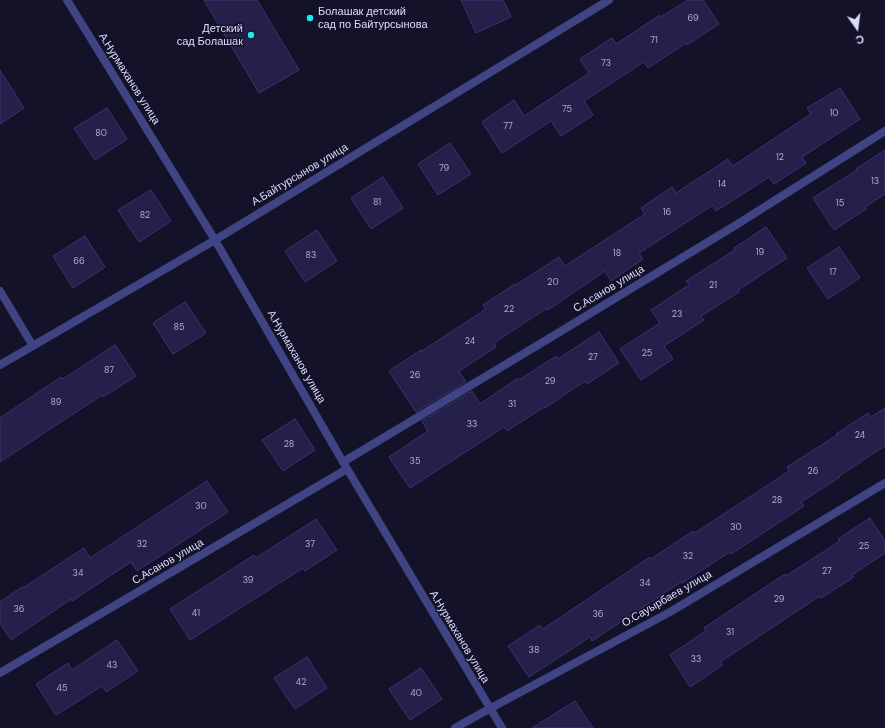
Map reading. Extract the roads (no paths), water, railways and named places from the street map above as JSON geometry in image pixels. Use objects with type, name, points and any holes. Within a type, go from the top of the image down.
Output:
[{"type":"street","name":"А.Нурмаханов улица","points":[[67,0],[216,240],[345,465],[502,728]]},
{"type":"street","name":"А.Байтурсынов улица","points":[[0,365],[216,240],[609,0]]},
{"type":"street","name":"С.Асанов улица","points":[[0,673],[345,465],[885,132]]},
{"type":"street","points":[[0,292],[33,346]]},
{"type":"street","name":"О.Сауырбаев улица","points":[[456,728],[489,708],[670,612],[885,482]]},
{"type":"place","name":"Болашак детский сад по Байтурсынова","points":[[310,18]]},
{"type":"place","name":"Детский сад Болашак","points":[[251,35]]}]
